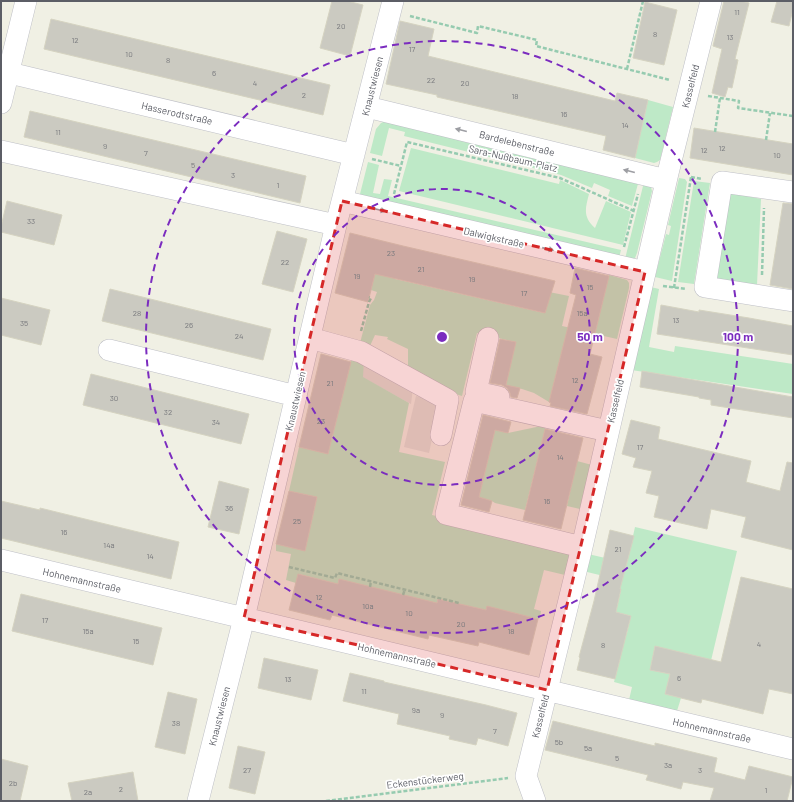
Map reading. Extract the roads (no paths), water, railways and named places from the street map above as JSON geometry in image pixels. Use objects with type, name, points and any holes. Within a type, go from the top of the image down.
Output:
[{"type":"street","points":[[1,102],[5,72],[26,1]]},
{"type":"street","name":"Kasselfeld","points":[[535,801],[526,776],[582,547],[666,180],[711,1]]},
{"type":"street","name":"Knaustwiesen","points":[[198,801],[244,618],[342,201],[392,6]]},
{"type":"street","name":"Hasserodtstraße","points":[[5,72],[354,155]]},
{"type":"street","name":"Bardelebenstraße","points":[[366,107],[666,180]]},
{"type":"street","points":[[1,151],[336,226]]},
{"type":"street","points":[[793,192],[722,182],[705,287],[793,301]]},
{"type":"street","name":"Dalwigkstraße","points":[[342,201],[645,272]]},
{"type":"street","points":[[310,338],[361,352],[448,400],[441,434]]},
{"type":"street","points":[[488,338],[476,392],[610,427]]},
{"type":"street","points":[[109,350],[296,396]]},
{"type":"street","points":[[582,547],[446,514],[474,401],[610,427]]},
{"type":"street","name":"Hohnemannstraße","points":[[1,560],[793,749]]}]
